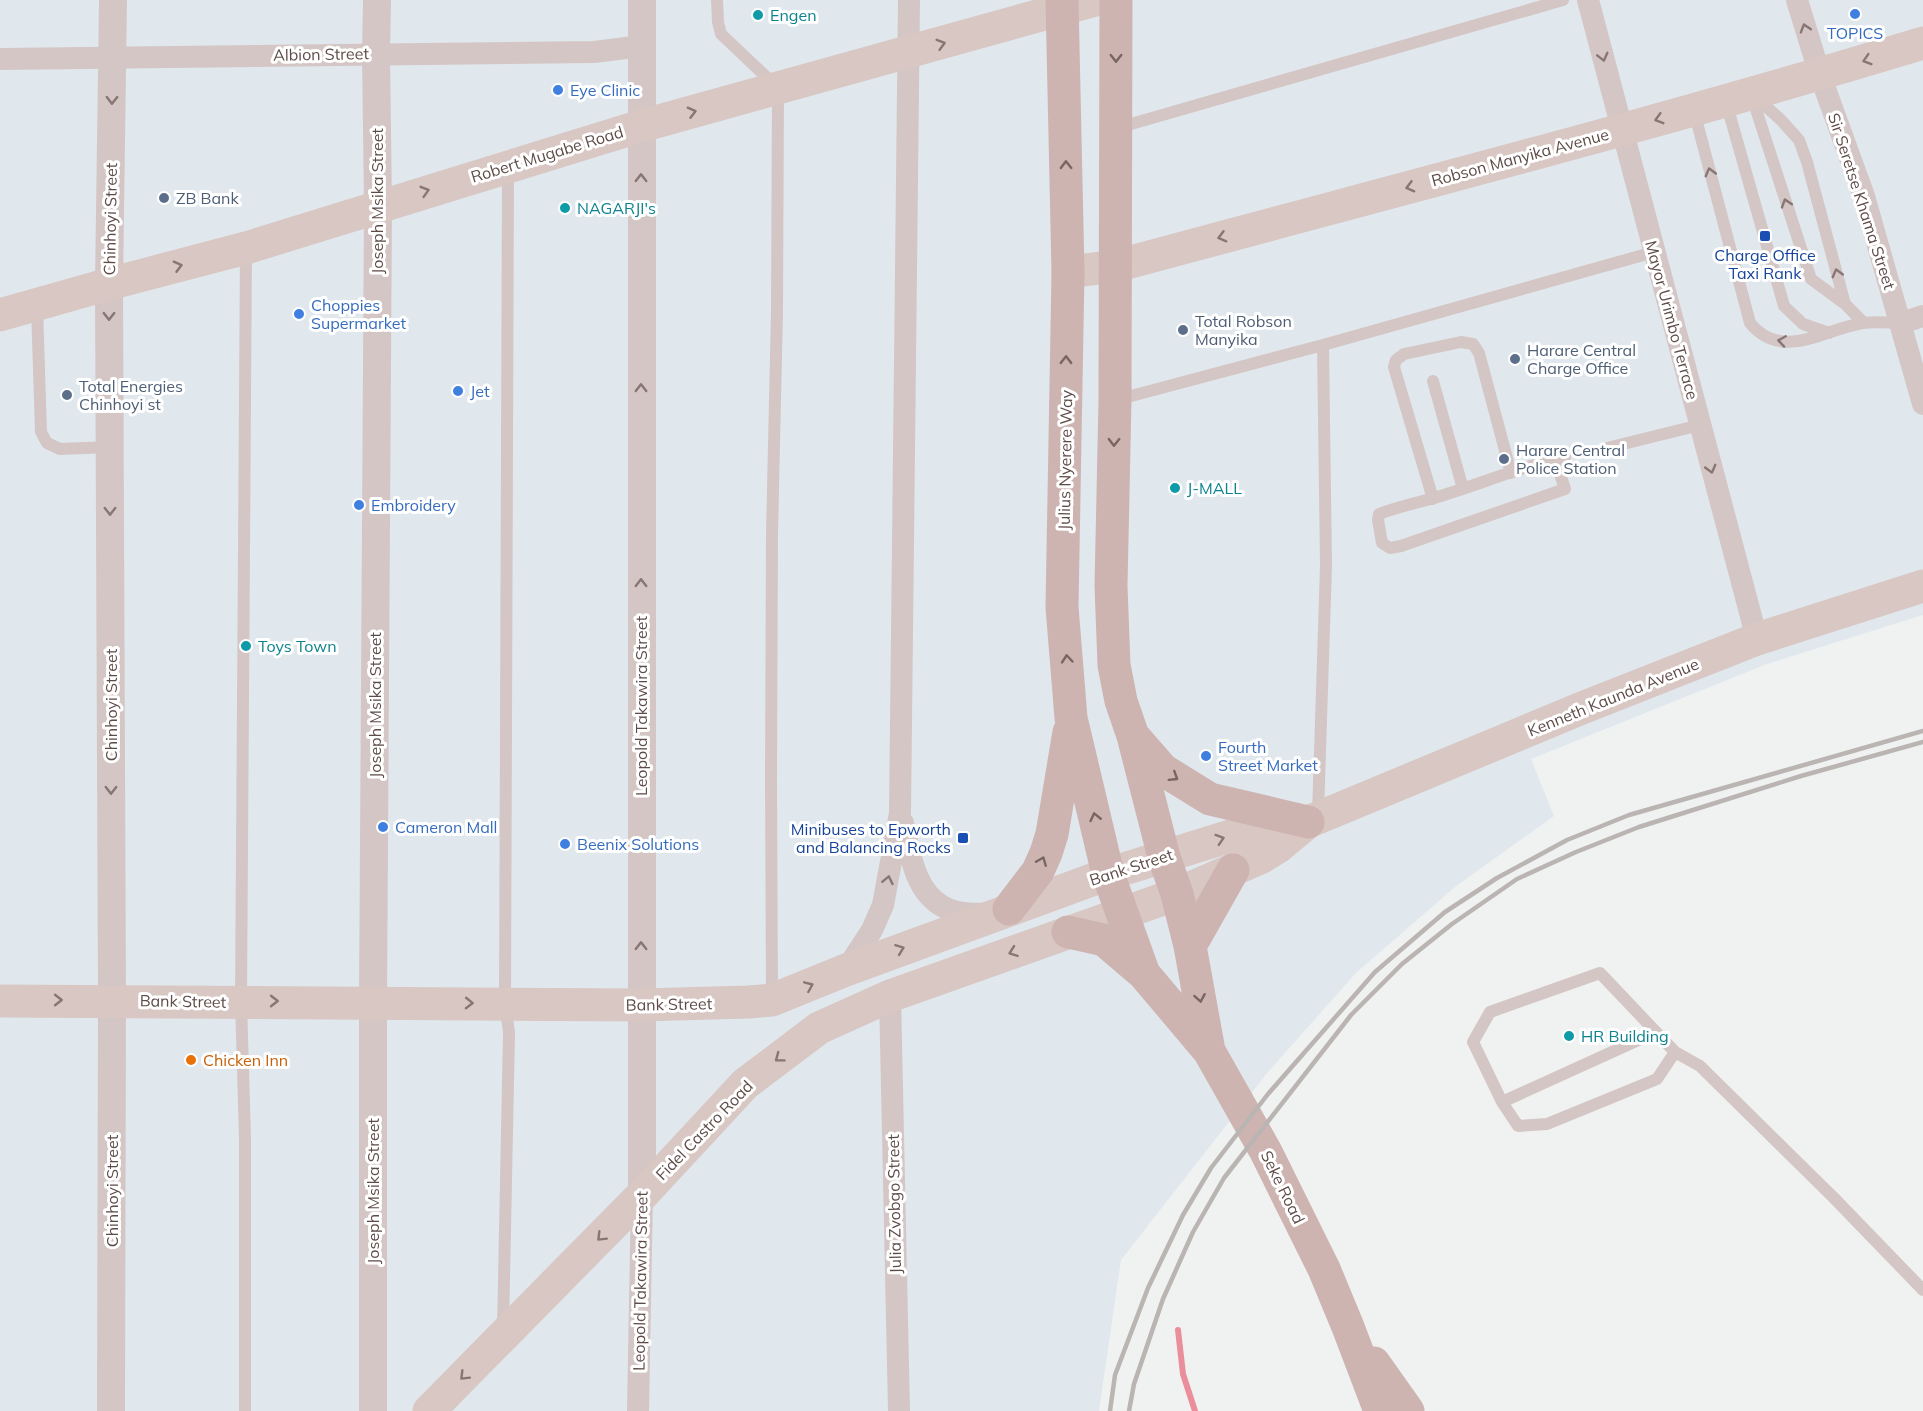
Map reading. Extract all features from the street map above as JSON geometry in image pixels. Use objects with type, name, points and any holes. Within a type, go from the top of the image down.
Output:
[{"type":"main road","name":"Robert Mugabe Road","points":[[0,315],[246,248],[641,126],[908,53],[1062,5],[1095,0]]},
{"type":"main road","points":[[1116,0],[1115,401],[1110,586],[1114,665],[1121,701],[1133,736],[1190,946],[1209,1051]]},
{"type":"main road","name":"Julius Nyerere Way","points":[[1062,5],[1068,272],[1062,607],[1071,718],[1108,873],[1144,974]]},
{"type":"main road","name":"Robson Manyika Avenue","points":[[1068,272],[1116,266],[1622,130],[1923,44]]},
{"type":"main road","name":"Kenneth Kaunda Avenue","points":[[1313,820],[1582,708],[1756,639],[1923,586]]},
{"type":"main road","points":[[1001,912],[1038,871],[1046,853],[1052,834],[1071,718]]},
{"type":"main road","points":[[1133,736],[1163,770],[1210,799],[1313,820]]},
{"type":"main road","name":"Bank Street","points":[[0,1000],[641,1005],[772,1000],[846,970],[1108,873],[1243,832],[1313,820]]},
{"type":"main road","name":"Fidel Castro Road","points":[[429,1411],[642,1195],[745,1084],[819,1028],[890,996],[1177,894],[1262,857],[1278,848],[1313,820]]},
{"type":"main road","points":[[1190,946],[1233,870]]},
{"type":"main road","points":[[1068,932],[1104,940],[1144,974],[1209,1051]]},
{"type":"main road","name":"Seke Road","points":[[1209,1051],[1266,1152],[1324,1269],[1380,1411]]},
{"type":"main road","name":"Seke Road","points":[[1348,1327],[1408,1411]]},
{"type":"street","name":"Chinhoyi Street","points":[[111,1411],[109,284],[113,0]]},
{"type":"street","name":"Joseph Msika Street","points":[[373,1411],[377,0]]},
{"type":"street","name":"Leopold Takawira Street","points":[[638,1411],[642,1195],[642,0]]},
{"type":"street","points":[[846,970],[872,930],[883,905],[900,813],[909,0]]},
{"type":"street","name":"Mayor Urimbo Terrace","points":[[1588,0],[1756,639]]},
{"type":"street","name":"Sir Seretse Khama Street","points":[[1797,0],[1820,75],[1864,196],[1923,404]]},
{"type":"street","name":"Albion Street","points":[[0,59],[594,52],[642,46]]},
{"type":"street","points":[[1901,323],[1923,316]]},
{"type":"street","points":[[900,813],[915,872],[924,889],[942,907],[965,913],[1001,912]]},
{"type":"street","name":"Julia Zvobgo Street","points":[[890,996],[898,1411]]},
{"type":"lane","points":[[717,0],[721,34],[778,88],[777,312],[771,533],[772,1000]]},
{"type":"lane","points":[[1116,129],[1563,0]]},
{"type":"lane","points":[[1738,97],[1781,120],[1799,140],[1845,304]]},
{"type":"lane","points":[[1738,97],[1811,279],[1845,304],[1864,323]]},
{"type":"lane","points":[[1738,97],[1784,306],[1803,324],[1828,333]]},
{"type":"lane","points":[[1694,109],[1750,323],[1758,333],[1772,340],[1792,343],[1864,323],[1901,323]]},
{"type":"lane","points":[[503,1336],[509,1032],[505,1004],[508,166]]},
{"type":"lane","points":[[245,1411],[245,1150],[241,1001],[246,248]]},
{"type":"lane","points":[[1115,401],[1654,252]]},
{"type":"lane","points":[[37,306],[40,432],[48,443],[60,448],[110,447]]},
{"type":"lane","points":[[1433,499],[1394,367],[1396,360],[1404,354],[1461,342],[1473,344],[1479,353],[1511,473]]},
{"type":"lane","points":[[1313,820],[1326,566],[1323,345]]},
{"type":"lane","points":[[1433,381],[1463,489]]},
{"type":"lane","points":[[1607,448],[1700,425]]},
{"type":"lane","points":[[1560,458],[1565,489],[1401,546],[1390,548],[1382,543],[1379,514],[1511,473],[1560,458]]},
{"type":"lane","points":[[1675,1052],[1657,1079],[1547,1124],[1518,1126],[1502,1102],[1473,1042],[1490,1012],[1600,973],[1675,1052],[1700,1066],[1834,1198],[1923,1290]]},
{"type":"lane","points":[[1502,1102],[1656,1032]]},
{"type":"shaded area","points":[[0,0],[1923,0],[1923,615],[1767,664],[1531,759],[1554,816],[1455,887],[1356,973],[1268,1072],[1121,1260],[1099,1411],[0,1411]]},
{"type":"waterway","points":[[1178,1330],[1183,1374],[1195,1411]]},
{"type":"railway","points":[[1110,1411],[1115,1375],[1148,1288],[1183,1215],[1211,1168],[1268,1094],[1375,972],[1445,912],[1497,878],[1567,840],[1629,815],[1923,731]]},
{"type":"railway","points":[[1129,1411],[1134,1384],[1163,1299],[1193,1232],[1224,1178],[1351,1015],[1402,964],[1452,924],[1517,879],[1576,852],[1639,827],[1801,776],[1923,742]]},
{"type":"place","name":"TOPICS","points":[[1855,14]]},
{"type":"place","name":"Engen","points":[[758,15]]},
{"type":"place","name":"Eye Clinic","points":[[558,90]]},
{"type":"place","name":"ZB Bank","points":[[164,198]]},
{"type":"place","name":"NAGARJI's","points":[[565,208]]},
{"type":"place","name":"Charge Office Taxi Rank","points":[[1765,236]]},
{"type":"place","name":"Choppies Supermarket","points":[[299,314]]},
{"type":"place","name":"Total Robson Manyika","points":[[1183,330]]},
{"type":"place","name":"Harare Central Charge Office","points":[[1515,359]]},
{"type":"place","name":"Jet","points":[[458,391]]},
{"type":"place","name":"Total Energies Chinhoyi st","points":[[67,395]]},
{"type":"place","name":"Harare Central Police Station","points":[[1504,459]]},
{"type":"place","name":"J-MALL","points":[[1175,488]]},
{"type":"place","name":"Embroidery","points":[[359,505]]},
{"type":"place","name":"Toys Town","points":[[246,646]]},
{"type":"place","name":"Fourth Street Market","points":[[1206,756]]},
{"type":"place","name":"Cameron Mall","points":[[383,827]]},
{"type":"place","name":"Minibuses to Epworth and Balancing Rocks","points":[[963,838]]},
{"type":"place","name":"Beenix Solutions","points":[[565,844]]},
{"type":"place","name":"HR Building","points":[[1569,1036]]},
{"type":"place","name":"Chicken Inn","points":[[191,1060]]}]
